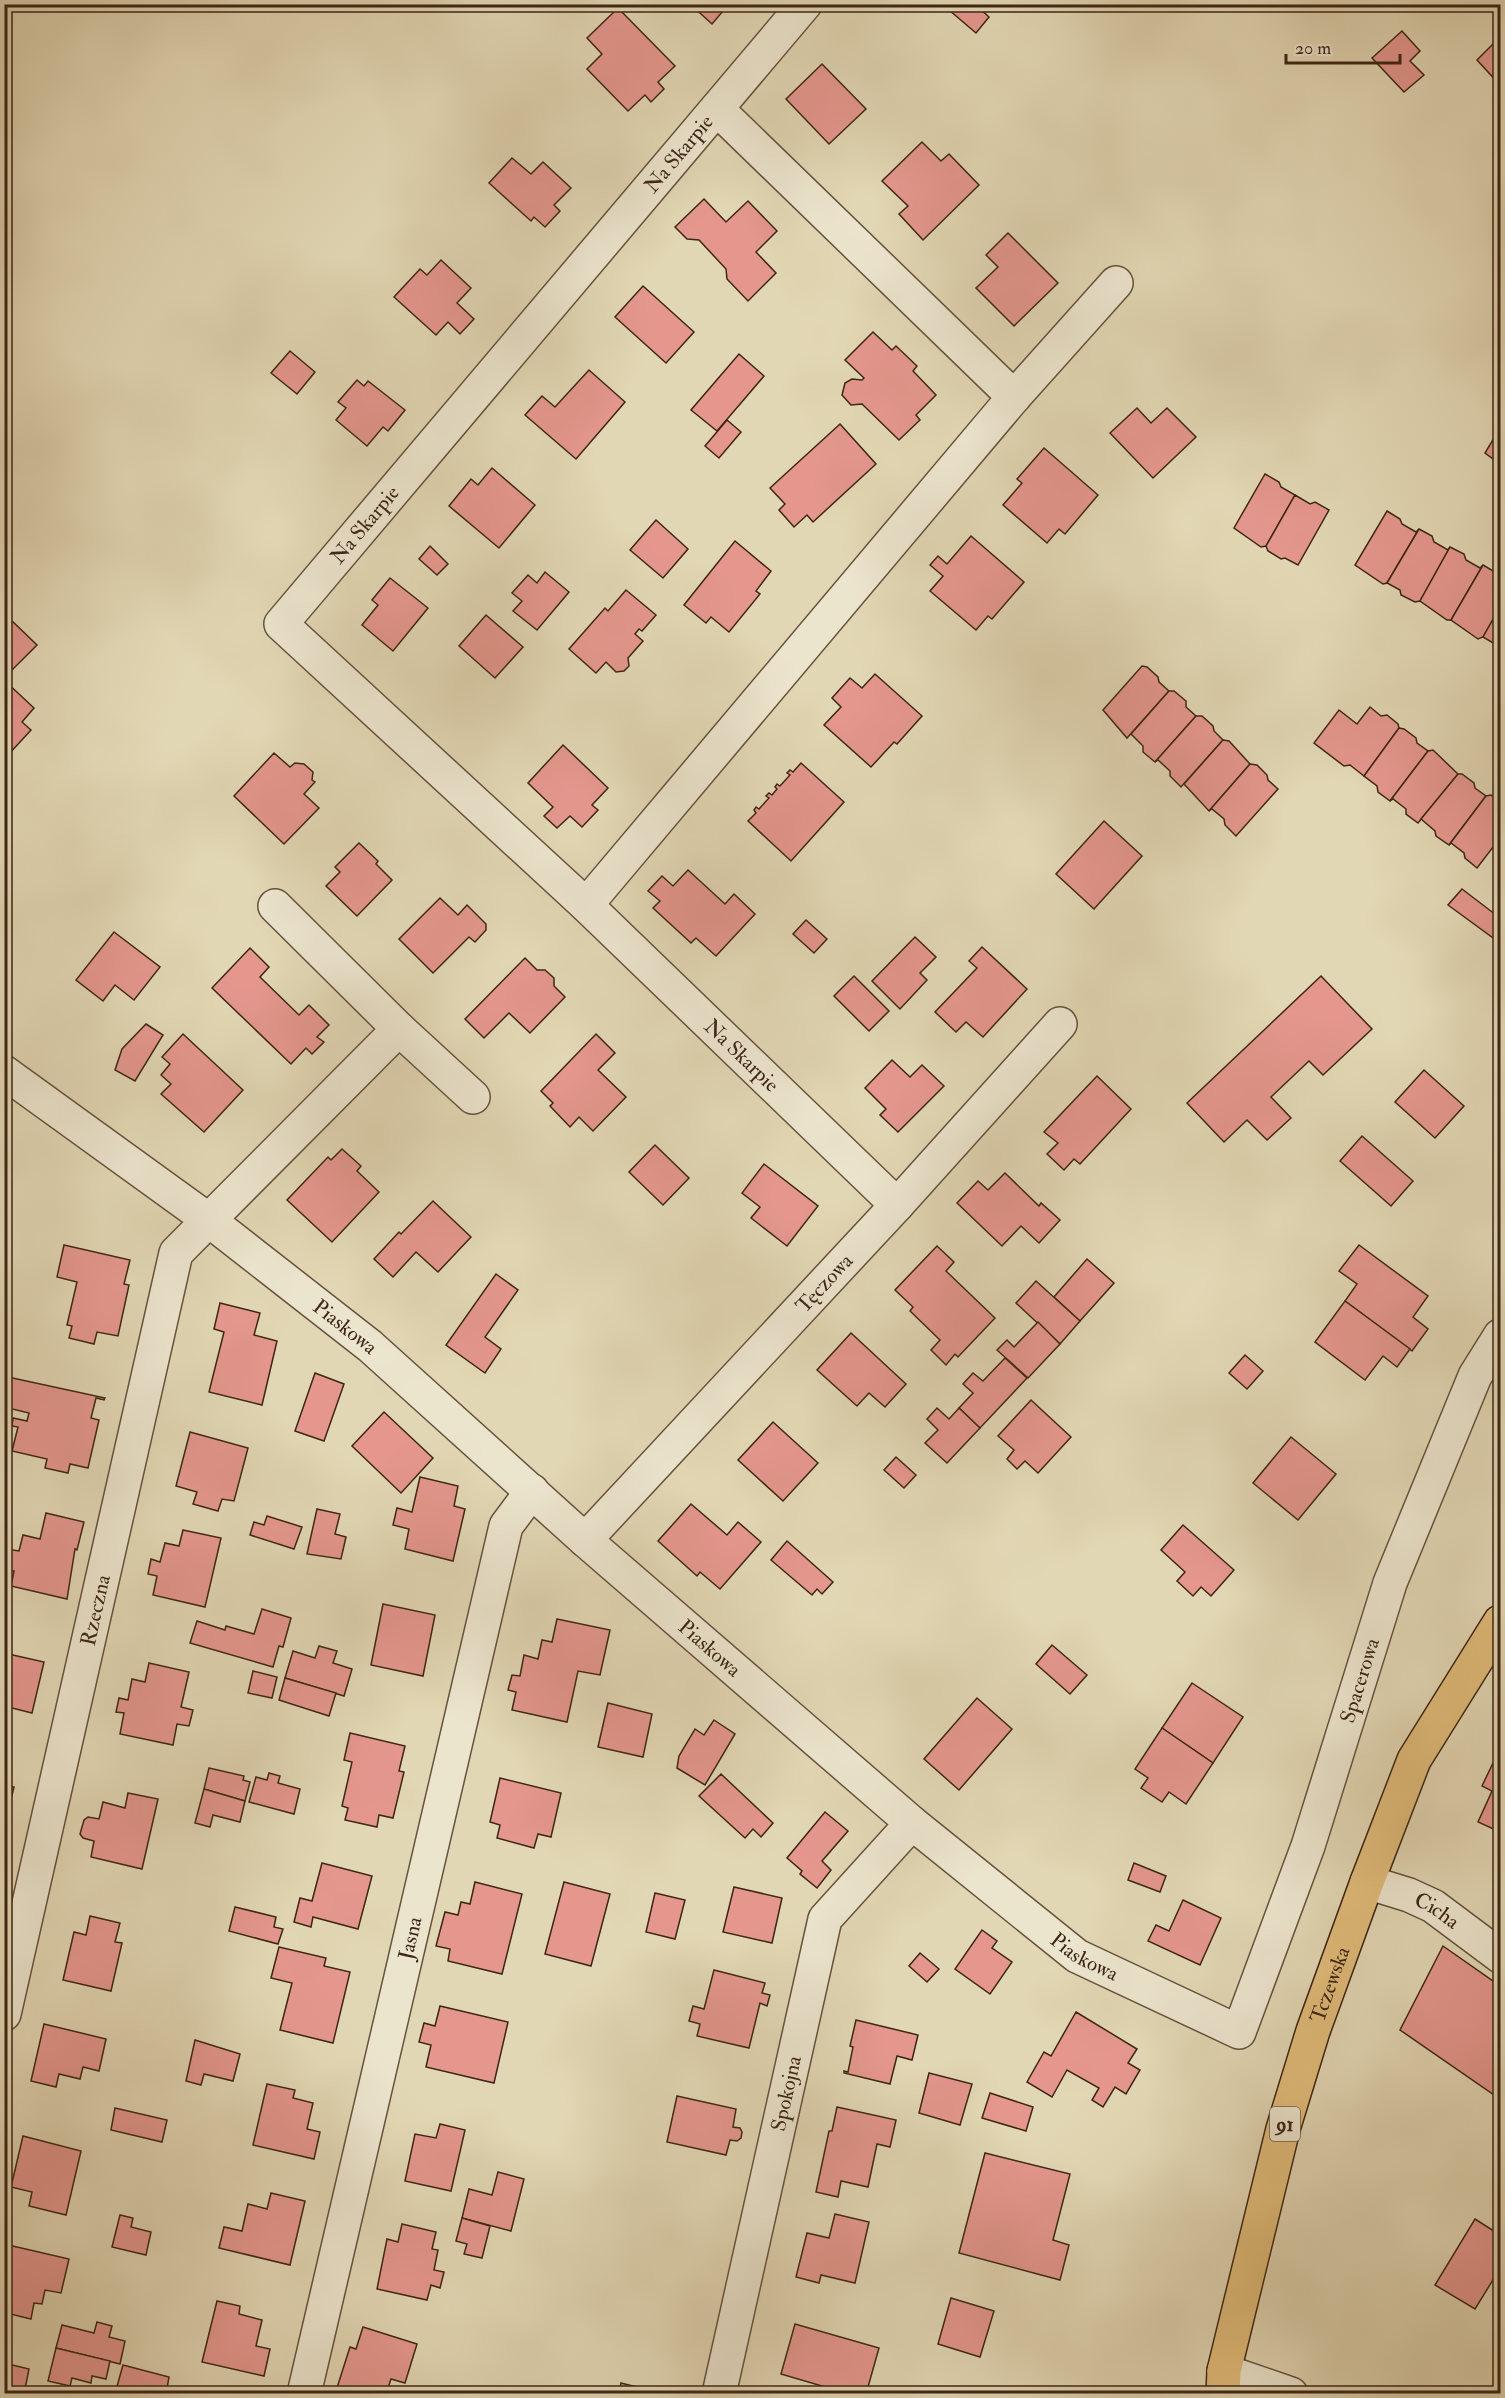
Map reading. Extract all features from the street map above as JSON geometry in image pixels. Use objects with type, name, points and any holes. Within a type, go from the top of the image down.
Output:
[{"type":"main road","name":"Tczewska","points":[[1220,2386],[1283,2129],[1313,2031],[1367,1882],[1414,1760],[1500,1622]]},
{"type":"street","name":"Na Skarpie","points":[[805,4],[281,624],[586,905],[897,1205]]},
{"type":"street","name":"Na Skarpie","points":[[717,109],[1014,397]]},
{"type":"street","points":[[586,905],[1014,397],[1116,283]]},
{"type":"street","points":[[275,906],[399,1029],[473,1097]]},
{"type":"street","name":"Tęczowa","points":[[585,1540],[897,1205],[1060,1024]]},
{"type":"street","points":[[210,1221],[399,1029]]},
{"type":"street","name":"Piaskowa","points":[[4,1072],[210,1221],[370,1346],[585,1540],[912,1823],[1077,1956],[1239,2032]]},
{"type":"street","name":"Rzeczna","points":[[4,2014],[176,1253],[210,1221]]},
{"type":"street","name":"Spacerowa","points":[[1239,2032],[1308,1846],[1390,1583],[1475,1376],[1500,1336]]},
{"type":"street","name":"Jasna","points":[[304,2394],[506,1526],[532,1491]]},
{"type":"street","name":"Spokojna","points":[[719,2394],[825,1919],[912,1823]]},
{"type":"street","name":"Cicha","points":[[1367,1882],[1409,1895],[1433,1906],[1500,1956]]},
{"type":"street","points":[[1220,2386],[1291,2394]]},
{"type":"building","points":[[690,4],[729,4],[712,24]]},
{"type":"building","points":[[942,4],[975,4],[989,17],[976,33]]},
{"type":"building","points":[[618,8],[675,66],[658,82],[664,89],[651,102],[645,95],[628,111],[587,69],[602,54],[587,38]]},
{"type":"building","points":[[1402,31],[1420,51],[1410,61],[1424,75],[1404,92],[1372,58]]},
{"type":"building","points":[[1500,37],[1500,85],[1477,60]]},
{"type":"building","points":[[822,64],[866,109],[829,144],[786,99]]},
{"type":"building","points":[[922,142],[941,161],[949,154],[979,185],[923,240],[899,214],[908,206],[882,181]]},
{"type":"building","points":[[512,158],[531,174],[543,162],[571,188],[554,205],[560,211],[545,227],[534,217],[531,221],[489,183]]},
{"type":"building","points":[[704,199],[726,222],[748,201],[777,231],[756,252],[776,273],[748,301],[727,279],[726,269],[699,240],[687,239],[675,227]]},
{"type":"building","points":[[1008,233],[1058,283],[1014,326],[976,288],[998,267],[986,255]]},
{"type":"building","points":[[441,260],[471,288],[457,303],[474,319],[460,334],[448,322],[436,335],[394,297],[420,269],[427,275]]},
{"type":"building","points":[[643,286],[694,332],[666,363],[615,317]]},
{"type":"building","points":[[873,332],[892,350],[896,346],[917,366],[913,371],[936,395],[916,415],[920,420],[899,440],[862,404],[851,405],[842,395],[845,383],[852,379],[862,380],[864,378],[845,360]]},
{"type":"building","points":[[290,351],[315,372],[297,394],[271,373]]},
{"type":"building","points":[[739,354],[764,376],[717,431],[691,410]]},
{"type":"building","points":[[589,370],[625,402],[576,459],[525,415],[542,396],[555,407]]},
{"type":"building","points":[[357,380],[364,386],[368,381],[405,410],[388,431],[383,427],[367,446],[336,420],[346,408],[338,402]]},
{"type":"building","points":[[1137,408],[1151,423],[1167,408],[1196,437],[1153,478],[1110,433]]},
{"type":"building","points":[[727,420],[741,432],[719,458],[705,446]]},
{"type":"building","points":[[840,424],[876,464],[813,522],[807,515],[794,527],[779,510],[785,504],[770,488]]},
{"type":"building","points":[[1500,428],[1500,464],[1485,453]]},
{"type":"building","points":[[1044,448],[1098,495],[1065,534],[1059,529],[1047,543],[1003,505],[1022,483],[1017,479]]},
{"type":"building","points":[[492,468],[535,505],[499,548],[449,506],[471,479],[478,485]]},
{"type":"building","points":[[1265,474],[1295,495],[1266,546],[1261,547],[1234,528]]},
{"type":"building","points":[[1295,495],[1310,504],[1315,502],[1329,510],[1298,565],[1285,558],[1281,559],[1268,551],[1266,546]]},
{"type":"building","points":[[1387,511],[1416,532],[1419,529],[1387,583],[1383,584],[1355,565]]},
{"type":"building","points":[[656,520],[688,549],[663,578],[630,550]]},
{"type":"building","points":[[1419,529],[1432,536],[1434,542],[1448,550],[1450,547],[1420,601],[1415,602],[1401,595],[1400,590],[1387,583]]},
{"type":"building","points":[[971,536],[1024,582],[992,619],[988,616],[976,630],[930,591],[943,576],[930,565],[938,556],[947,564]]},
{"type":"building","points":[[735,541],[771,571],[756,591],[760,594],[729,632],[711,617],[706,623],[684,605]]},
{"type":"building","points":[[430,546],[448,564],[437,575],[419,559]]},
{"type":"building","points":[[1450,547],[1464,554],[1466,560],[1480,568],[1483,565],[1451,620],[1447,620],[1420,601]]},
{"type":"building","points":[[1483,565],[1495,572],[1500,580],[1500,607],[1483,637],[1478,639],[1451,620]]},
{"type":"building","points":[[545,572],[569,592],[537,630],[513,611],[522,601],[512,593],[528,575],[537,583]]},
{"type":"building","points":[[390,578],[428,608],[393,651],[362,625],[378,605],[372,600]]},
{"type":"building","points":[[626,590],[656,615],[642,631],[639,629],[635,634],[643,641],[628,658],[629,666],[624,671],[616,672],[606,662],[596,673],[569,649],[605,608],[608,611]]},
{"type":"building","points":[[1500,607],[1500,651],[1495,644],[1483,637]]},
{"type":"building","points":[[486,615],[523,647],[495,678],[459,646]]},
{"type":"building","points":[[6,618],[37,645],[4,678]]},
{"type":"building","points":[[1142,666],[1147,667],[1158,677],[1159,682],[1169,691],[1127,738],[1103,710]]},
{"type":"building","points":[[875,674],[922,716],[897,744],[894,742],[871,767],[824,725],[841,707],[832,698],[850,678],[862,688]]},
{"type":"building","points":[[4,680],[34,708],[22,722],[31,730],[8,755],[4,752]]},
{"type":"building","points":[[1169,691],[1174,691],[1186,701],[1186,707],[1196,716],[1155,762],[1143,752],[1143,746],[1131,734]]},
{"type":"building","points":[[1370,707],[1381,716],[1387,715],[1398,724],[1399,728],[1364,776],[1350,765],[1344,766],[1314,743],[1339,710],[1357,724]]},
{"type":"building","points":[[1196,716],[1202,716],[1223,740],[1181,787],[1170,776],[1170,771],[1158,760],[1155,762]]},
{"type":"building","points":[[1399,728],[1416,738],[1417,743],[1428,751],[1390,801],[1378,792],[1377,786],[1364,776]]},
{"type":"building","points":[[1223,740],[1229,741],[1250,764],[1209,811],[1184,784]]},
{"type":"building","points":[[563,745],[608,788],[592,805],[598,810],[582,827],[570,816],[557,828],[544,816],[553,807],[528,783]]},
{"type":"building","points":[[1433,750],[1458,774],[1418,823],[1406,814],[1406,809],[1393,799],[1390,801],[1428,751]]},
{"type":"building","points":[[274,753],[290,767],[295,763],[304,764],[313,772],[312,780],[315,782],[304,794],[319,808],[284,844],[234,796]]},
{"type":"building","points":[[801,763],[844,802],[791,861],[748,821],[756,813],[754,810],[756,807],[759,809],[769,798],[766,796],[769,793],[772,795],[777,789],[775,787],[777,784],[780,786],[790,775],[787,773],[790,770],[793,772]]},
{"type":"building","points":[[1250,764],[1257,765],[1278,789],[1236,836],[1225,825],[1224,819],[1212,809],[1209,811]]},
{"type":"building","points":[[1458,774],[1462,774],[1474,783],[1475,788],[1486,796],[1449,845],[1436,836],[1435,831],[1421,819]]},
{"type":"building","points":[[1491,795],[1500,802],[1500,838],[1477,868],[1465,858],[1464,853],[1451,843],[1449,845],[1486,796]]},
{"type":"building","points":[[1104,821],[1142,856],[1094,909],[1056,874]]},
{"type":"building","points":[[359,843],[378,861],[376,864],[392,880],[357,916],[326,886],[340,872],[335,867]]},
{"type":"building","points":[[688,870],[725,904],[734,894],[755,914],[716,956],[696,938],[691,943],[653,908],[660,901],[648,891],[662,876],[673,886]]},
{"type":"building","points":[[1462,889],[1500,918],[1500,943],[1448,905]]},
{"type":"building","points":[[440,898],[458,915],[467,905],[486,924],[486,930],[475,942],[469,937],[433,973],[399,939]]},
{"type":"building","points":[[806,920],[827,939],[814,953],[793,934]]},
{"type":"building","points":[[114,932],[160,967],[134,1000],[115,985],[103,1001],[76,980]]},
{"type":"building","points":[[915,937],[936,957],[920,973],[927,980],[900,1009],[872,981]]},
{"type":"building","points":[[982,947],[1027,989],[983,1037],[966,1022],[956,1032],[935,1012],[977,968],[969,961]]},
{"type":"building","points":[[250,948],[269,967],[260,977],[299,1015],[309,1005],[329,1025],[317,1037],[324,1042],[312,1054],[306,1048],[291,1064],[212,988]]},
{"type":"building","points":[[525,958],[537,970],[545,970],[554,978],[554,986],[565,997],[530,1033],[509,1013],[484,1038],[465,1019]]},
{"type":"building","points":[[854,976],[889,1011],[869,1031],[834,996]]},
{"type":"building","points":[[1321,976],[1372,1029],[1323,1075],[1309,1061],[1271,1097],[1291,1118],[1267,1140],[1247,1120],[1224,1142],[1187,1103]]},
{"type":"building","points":[[146,1024],[163,1035],[135,1081],[115,1070],[122,1049]]},
{"type":"building","points":[[183,1034],[243,1090],[204,1132],[161,1094],[171,1084],[161,1075],[170,1064],[162,1057]]},
{"type":"building","points":[[596,1034],[615,1053],[598,1070],[626,1097],[593,1131],[579,1117],[570,1127],[550,1106],[553,1103],[541,1091]]},
{"type":"building","points":[[892,1060],[910,1077],[922,1065],[944,1086],[898,1132],[880,1115],[886,1109],[865,1088]]},
{"type":"building","points":[[1424,1070],[1464,1106],[1435,1138],[1395,1102]]},
{"type":"building","points":[[1097,1076],[1131,1109],[1080,1164],[1074,1159],[1064,1170],[1047,1154],[1058,1143],[1044,1132]]},
{"type":"building","points":[[1362,1136],[1413,1181],[1391,1206],[1340,1161]]},
{"type":"building","points":[[655,1145],[689,1178],[663,1205],[629,1172]]},
{"type":"building","points":[[342,1149],[361,1166],[357,1171],[379,1192],[332,1242],[287,1200],[328,1157],[331,1160]]},
{"type":"building","points":[[764,1164],[818,1206],[787,1246],[751,1218],[760,1207],[742,1193]]},
{"type":"building","points":[[1005,1173],[1039,1206],[1041,1203],[1060,1220],[1039,1243],[1021,1226],[1002,1246],[957,1203],[978,1181],[988,1190]]},
{"type":"building","points":[[433,1201],[471,1237],[438,1272],[416,1252],[393,1277],[374,1259]]},
{"type":"building","points":[[64,1245],[130,1260],[124,1284],[129,1285],[118,1336],[97,1332],[94,1344],[69,1338],[72,1326],[67,1325],[77,1282],[57,1277]]},
{"type":"building","points":[[1359,1245],[1428,1296],[1413,1317],[1428,1329],[1412,1351],[1345,1301],[1357,1284],[1339,1271]]},
{"type":"building","points":[[937,1246],[954,1262],[946,1271],[995,1318],[958,1357],[955,1354],[946,1365],[931,1350],[940,1340],[910,1311],[913,1307],[895,1290]]},
{"type":"building","points":[[1087,1259],[1114,1283],[1080,1321],[1054,1297]]},
{"type":"building","points":[[496,1274],[518,1290],[485,1337],[501,1349],[485,1373],[446,1345]]},
{"type":"building","points":[[1036,1281],[1080,1321],[1060,1344],[1016,1303]]},
{"type":"building","points":[[1345,1301],[1410,1349],[1397,1367],[1383,1356],[1365,1380],[1315,1342]]},
{"type":"building","points":[[220,1303],[260,1313],[254,1335],[277,1341],[262,1405],[209,1392],[224,1332],[214,1329]]},
{"type":"building","points":[[1038,1322],[1060,1344],[1028,1378],[997,1350],[1007,1340],[1014,1347]]},
{"type":"building","points":[[851,1333],[906,1384],[885,1407],[869,1393],[857,1406],[817,1370]]},
{"type":"building","points":[[1245,1355],[1263,1371],[1247,1389],[1229,1373]]},
{"type":"building","points":[[1005,1358],[1027,1378],[980,1428],[959,1408],[973,1393],[963,1384],[973,1373],[983,1381]]},
{"type":"building","points":[[315,1373],[344,1384],[324,1441],[295,1431]]},
{"type":"building","points":[[8,1377],[105,1398],[104,1400],[96,1398],[91,1418],[99,1420],[88,1468],[70,1464],[68,1473],[45,1468],[47,1459],[12,1451],[18,1427],[12,1426],[13,1418],[27,1421],[29,1413],[4,1407],[4,1392]]},
{"type":"building","points":[[1031,1400],[1071,1437],[1038,1473],[1025,1461],[1017,1469],[1007,1459],[1014,1450],[998,1436]]},
{"type":"building","points":[[937,1408],[949,1419],[959,1408],[980,1428],[947,1463],[925,1443],[938,1430],[927,1419]]},
{"type":"building","points":[[384,1412],[433,1458],[401,1493],[352,1446]]},
{"type":"building","points":[[773,1422],[818,1463],[783,1501],[738,1460]]},
{"type":"building","points":[[190,1432],[248,1448],[234,1501],[222,1499],[218,1511],[193,1504],[197,1492],[176,1486]]},
{"type":"building","points":[[1291,1437],[1336,1474],[1298,1520],[1253,1483]]},
{"type":"building","points":[[896,1457],[916,1475],[904,1488],[884,1470]]},
{"type":"building","points":[[420,1477],[458,1486],[454,1506],[465,1509],[453,1561],[405,1549],[409,1529],[393,1525],[397,1508],[412,1512]]},
{"type":"building","points":[[691,1504],[727,1535],[738,1522],[761,1542],[720,1589],[700,1572],[697,1576],[658,1541]]},
{"type":"building","points":[[317,1509],[340,1514],[335,1534],[346,1537],[341,1559],[307,1554]]},
{"type":"building","points":[[46,1513],[84,1522],[77,1550],[75,1549],[67,1599],[11,1586],[14,1571],[4,1569],[7,1549],[19,1551],[23,1535],[40,1539]]},
{"type":"building","points":[[267,1516],[302,1527],[294,1549],[250,1535],[254,1522],[264,1525]]},
{"type":"building","points":[[1183,1525],[1234,1570],[1211,1596],[1201,1587],[1193,1596],[1177,1581],[1185,1572],[1161,1550]]},
{"type":"building","points":[[183,1530],[221,1538],[205,1607],[153,1595],[157,1576],[148,1574],[151,1559],[160,1562],[165,1543],[179,1546]]},
{"type":"building","points":[[787,1541],[833,1582],[822,1594],[817,1589],[812,1595],[771,1560]]},
{"type":"building","points":[[383,1604],[435,1615],[423,1676],[371,1665]]},
{"type":"building","points":[[262,1609],[291,1618],[283,1647],[279,1646],[273,1667],[190,1643],[197,1621],[225,1630],[226,1626],[254,1634]]},
{"type":"building","points":[[557,1619],[610,1630],[600,1675],[578,1671],[567,1722],[512,1710],[516,1692],[508,1690],[512,1675],[520,1676],[524,1655],[538,1659],[542,1640],[552,1642]]},
{"type":"building","points":[[1052,1645],[1087,1675],[1070,1694],[1036,1664]]},
{"type":"building","points":[[319,1646],[337,1651],[333,1663],[352,1669],[344,1696],[285,1678],[293,1651],[315,1658]]},
{"type":"building","points":[[4,1653],[44,1662],[32,1713],[4,1706]]},
{"type":"building","points":[[149,1663],[189,1672],[181,1707],[193,1710],[189,1726],[177,1724],[173,1745],[120,1734],[124,1713],[116,1712],[119,1698],[128,1700],[132,1679],[145,1682]]},
{"type":"building","points":[[253,1671],[277,1677],[272,1698],[248,1693]]},
{"type":"building","points":[[285,1678],[336,1693],[329,1716],[279,1700]]},
{"type":"building","points":[[1192,1683],[1243,1717],[1213,1763],[1162,1728]]},
{"type":"building","points":[[977,1698],[1012,1729],[959,1790],[924,1759]]},
{"type":"building","points":[[608,1703],[652,1714],[643,1757],[598,1747]]},
{"type":"building","points":[[714,1720],[735,1734],[705,1785],[677,1768],[679,1756],[695,1729],[704,1735]]},
{"type":"building","points":[[1162,1728],[1213,1763],[1186,1804],[1169,1792],[1162,1802],[1141,1788],[1148,1778],[1135,1769]]},
{"type":"building","points":[[350,1733],[405,1746],[399,1771],[404,1772],[393,1818],[379,1815],[377,1827],[345,1820],[348,1808],[342,1806],[352,1762],[344,1760]]},
{"type":"building","points":[[1493,1763],[1500,1766],[1500,1832],[1478,1822],[1492,1791],[1482,1786]]},
{"type":"building","points":[[209,1768],[244,1776],[243,1780],[250,1782],[245,1801],[204,1789]]},
{"type":"building","points":[[269,1773],[280,1776],[278,1783],[300,1789],[294,1814],[249,1802],[256,1777],[267,1780]]},
{"type":"building","points":[[721,1774],[773,1823],[761,1837],[753,1829],[745,1838],[699,1796]]},
{"type":"building","points":[[500,1778],[561,1793],[551,1837],[538,1834],[534,1848],[497,1838],[500,1825],[490,1822]]},
{"type":"building","points":[[4,1785],[14,1787],[4,1827]]},
{"type":"building","points":[[204,1789],[245,1801],[240,1822],[213,1815],[210,1827],[195,1823]]},
{"type":"building","points":[[128,1793],[158,1799],[142,1869],[91,1857],[94,1841],[83,1838],[80,1834],[84,1820],[88,1817],[99,1819],[103,1802],[125,1808]]},
{"type":"building","points":[[825,1812],[848,1831],[822,1861],[831,1870],[817,1888],[800,1874],[802,1871],[787,1858]]},
{"type":"building","points":[[322,1863],[372,1876],[358,1929],[313,1917],[311,1927],[294,1922],[300,1898],[312,1901]]},
{"type":"building","points":[[1134,1863],[1166,1876],[1160,1892],[1128,1880]]},
{"type":"building","points":[[475,1882],[522,1894],[502,1974],[448,1961],[450,1949],[436,1946],[445,1912],[458,1915],[461,1902],[470,1904]]},
{"type":"building","points":[[564,1882],[610,1894],[591,1966],[545,1954]]},
{"type":"building","points":[[734,1887],[782,1898],[772,1943],[723,1932]]},
{"type":"building","points":[[655,1893],[685,1900],[675,1939],[646,1932]]},
{"type":"building","points":[[1183,1900],[1221,1918],[1200,1965],[1148,1941],[1156,1925],[1169,1931]]},
{"type":"building","points":[[235,1907],[276,1917],[274,1927],[283,1929],[278,1944],[229,1931]]},
{"type":"building","points":[[90,1916],[120,1923],[115,1942],[122,1943],[111,1991],[63,1980],[74,1932],[86,1935]]},
{"type":"building","points":[[982,1930],[997,1941],[992,1948],[1012,1962],[990,1994],[955,1969]]},
{"type":"building","points":[[1443,1946],[1500,1986],[1500,2099],[1400,2030]]},
{"type":"building","points":[[279,1947],[326,1958],[324,1966],[350,1972],[333,2043],[280,2030],[292,1983],[271,1978]]},
{"type":"building","points":[[920,1953],[939,1969],[927,1982],[909,1966]]},
{"type":"building","points":[[714,1970],[765,1983],[762,1993],[770,1995],[767,2006],[760,2003],[749,2048],[697,2036],[700,2024],[689,2021],[693,2006],[704,2009]]},
{"type":"building","points":[[440,2006],[508,2022],[494,2083],[426,2067],[431,2045],[419,2042],[424,2023],[435,2026]]},
{"type":"building","points":[[1076,2012],[1137,2049],[1128,2063],[1140,2070],[1126,2094],[1115,2087],[1103,2107],[1092,2100],[1099,2088],[1067,2070],[1052,2097],[1027,2082],[1044,2052],[1051,2056]]},
{"type":"building","points":[[856,2020],[918,2035],[912,2060],[897,2056],[890,2084],[844,2073],[844,2071],[848,2072],[853,2047],[850,2046]]},
{"type":"building","points":[[44,2024],[106,2039],[99,2071],[83,2067],[80,2079],[59,2074],[56,2087],[31,2081]]},
{"type":"building","points":[[195,2040],[240,2054],[233,2081],[204,2074],[201,2085],[186,2081]]},
{"type":"building","points":[[929,2073],[972,2084],[960,2125],[919,2113]]},
{"type":"building","points":[[267,2084],[295,2090],[293,2098],[313,2103],[307,2129],[320,2132],[314,2159],[253,2145]]},
{"type":"building","points":[[990,2093],[1033,2107],[1026,2131],[982,2118]]},
{"type":"building","points":[[677,2096],[736,2109],[733,2127],[740,2128],[741,2138],[737,2141],[730,2140],[726,2155],[667,2142]]},
{"type":"building","points":[[837,2107],[896,2120],[890,2147],[877,2144],[868,2187],[841,2181],[838,2197],[816,2192],[829,2131],[832,2131]]},
{"type":"building","points":[[115,2108],[167,2120],[162,2142],[111,2130]]},
{"type":"building","points":[[440,2124],[465,2130],[451,2191],[405,2181],[415,2134],[436,2138]]},
{"type":"building","points":[[23,2136],[81,2151],[66,2215],[29,2206],[32,2192],[11,2187]]},
{"type":"building","points":[[985,2153],[1070,2174],[1053,2240],[1069,2245],[1060,2280],[959,2253]]},
{"type":"building","points":[[498,2172],[524,2179],[511,2231],[462,2218],[469,2189],[492,2195]]},
{"type":"building","points":[[271,2193],[305,2201],[290,2265],[219,2248],[224,2227],[242,2231],[248,2204],[267,2209]]},
{"type":"building","points":[[835,2214],[869,2222],[855,2283],[821,2275],[819,2283],[796,2277],[807,2233],[829,2238]]},
{"type":"building","points":[[120,2215],[133,2218],[131,2227],[151,2232],[146,2255],[112,2247]]},
{"type":"building","points":[[462,2218],[490,2226],[482,2258],[464,2254],[467,2244],[456,2241]]},
{"type":"building","points":[[1475,2219],[1500,2235],[1500,2278],[1496,2275],[1475,2309],[1435,2285]]},
{"type":"building","points":[[402,2224],[436,2232],[432,2249],[438,2250],[434,2270],[444,2272],[440,2288],[431,2285],[427,2300],[377,2289],[387,2239],[398,2242]]},
{"type":"building","points":[[4,2244],[69,2259],[61,2293],[45,2290],[42,2304],[34,2303],[31,2319],[6,2313],[9,2297],[4,2296]]},
{"type":"building","points":[[951,2298],[994,2311],[980,2357],[938,2344]]},
{"type":"building","points":[[217,2301],[240,2306],[239,2314],[262,2320],[256,2346],[270,2349],[264,2376],[202,2362]]},
{"type":"building","points":[[97,2322],[112,2326],[109,2337],[125,2341],[120,2364],[56,2348],[62,2325],[94,2333]]},
{"type":"building","points":[[795,2324],[879,2348],[866,2394],[849,2394],[781,2374]]},
{"type":"building","points":[[363,2327],[417,2344],[405,2383],[391,2379],[387,2391],[396,2394],[335,2394],[350,2347],[356,2349]]},
{"type":"building","points":[[56,2348],[110,2361],[106,2379],[92,2376],[91,2383],[72,2378],[70,2386],[48,2381]]},
{"type":"building","points":[[4,2363],[29,2369],[24,2394],[4,2394]]},
{"type":"building","points":[[123,2365],[169,2377],[166,2394],[131,2394],[116,2390]]},
{"type":"building","points":[[621,2383],[664,2394],[619,2394]]}]
